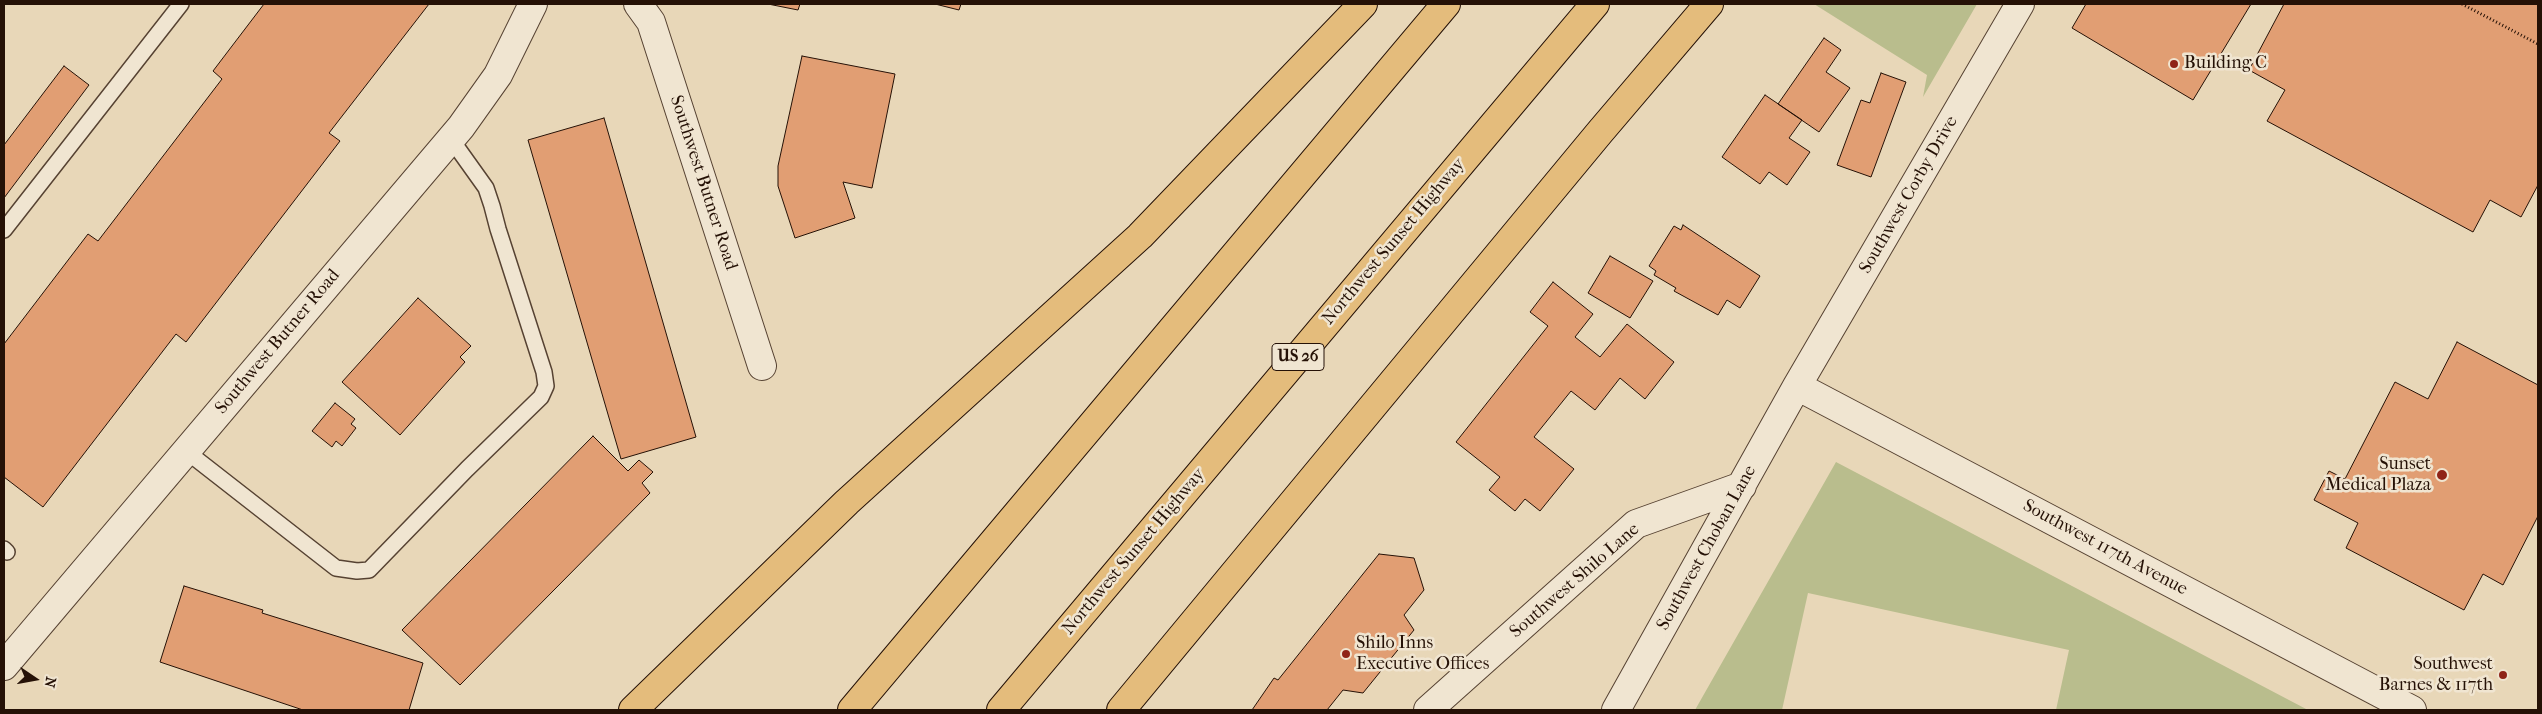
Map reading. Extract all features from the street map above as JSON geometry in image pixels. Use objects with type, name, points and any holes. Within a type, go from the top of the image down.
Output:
[{"type":"highway","points":[[633,710],[847,502],[1140,236],[1363,4]]},
{"type":"highway","points":[[852,710],[1446,4]]},
{"type":"highway","name":"Northwest Sunset Highway","points":[[1001,710],[1595,4]]},
{"type":"highway","points":[[1121,710],[1587,147],[1709,4]]},
{"type":"street","name":"Southwest Butner Road","points":[[4,666],[450,139],[498,75],[533,4]]},
{"type":"street","name":"Southwest Butner Road","points":[[638,4],[651,22],[762,366]]},
{"type":"street","name":"Southwest Corby Drive","points":[[1797,386],[2020,4]]},
{"type":"street","name":"Southwest Choban Lane","points":[[1616,710],[1797,386]]},
{"type":"street","name":"Southwest 117th Avenue","points":[[1797,386],[2412,710]]},
{"type":"street","name":"Southwest Shilo Lane","points":[[1428,710],[1636,524],[1742,486]]},
{"type":"lane","points":[[4,230],[181,4]]},
{"type":"lane","points":[[186,451],[336,568],[357,572],[369,570],[467,469],[537,402],[546,386],[544,372],[492,206],[486,188],[450,139]]},
{"type":"path","points":[[2462,4],[2538,44]]},
{"type":"green space","points":[[1814,4],[1977,4],[1923,97],[1927,75]]},
{"type":"green space","points":[[1836,462],[2308,710],[2056,710],[2069,650],[1808,593],[1782,710],[1695,710]]},
{"type":"building","points":[[264,4],[429,4],[329,133],[340,141],[186,342],[176,334],[43,507],[4,477],[4,344],[88,234],[98,241],[222,79],[213,71]]},
{"type":"building","points":[[768,4],[800,4],[798,10]]},
{"type":"building","points":[[935,4],[961,4],[959,10]]},
{"type":"building","name":"Building C","points":[[2086,4],[2251,4],[2193,100],[2072,28]]},
{"type":"building","points":[[2284,4],[2538,4],[2538,185],[2521,217],[2490,200],[2473,232],[2267,121],[2285,90],[2249,70]]},
{"type":"building","points":[[1824,38],[1841,50],[1826,72],[1850,88],[1819,132],[1778,104]]},
{"type":"building","points":[[802,56],[895,74],[872,188],[843,182],[855,218],[795,238],[778,186],[778,166]]},
{"type":"building","points":[[64,66],[89,85],[4,198],[4,145]]},
{"type":"building","points":[[1881,73],[1906,82],[1871,177],[1837,165],[1861,100],[1870,103]]},
{"type":"building","points":[[1765,95],[1802,120],[1789,138],[1810,152],[1787,185],[1769,172],[1760,184],[1722,157]]},
{"type":"building","points":[[604,118],[696,437],[621,459],[528,140]]},
{"type":"building","points":[[1683,225],[1760,276],[1740,308],[1727,300],[1718,315],[1674,291],[1676,288],[1654,275],[1656,271],[1649,266],[1674,226],[1681,230]]},
{"type":"building","points":[[1610,256],[1653,281],[1630,318],[1588,293]]},
{"type":"building","points":[[1553,282],[1593,314],[1575,337],[1600,357],[1627,324],[1674,362],[1645,399],[1620,378],[1595,410],[1571,391],[1534,437],[1574,469],[1540,511],[1525,499],[1515,511],[1489,490],[1500,477],[1456,442],[1548,326],[1530,312]]},
{"type":"building","points":[[418,298],[471,346],[460,357],[465,362],[400,435],[342,382]]},
{"type":"building","name":"Sunset Medical Plaza","points":[[2457,342],[2538,385],[2538,516],[2503,585],[2483,574],[2464,610],[2346,548],[2358,523],[2314,500],[2329,471],[2345,479],[2395,382],[2428,399]]},
{"type":"building","points":[[335,403],[355,419],[351,424],[356,428],[342,446],[336,441],[332,447],[312,431]]},
{"type":"building","points":[[593,436],[628,471],[639,460],[653,472],[642,483],[650,493],[460,685],[402,630]]},
{"type":"building","name":"Shilo Inns Executive Offices","points":[[1379,554],[1414,558],[1424,590],[1404,615],[1414,630],[1363,693],[1343,690],[1327,710],[1252,710],[1274,678],[1278,680]]},
{"type":"building","points":[[184,586],[263,610],[262,613],[423,663],[409,710],[303,710],[160,662]]},
{"type":"place","name":"Building C","points":[[2174,64]]},
{"type":"place","name":"Sunset Medical Plaza","points":[[2442,475]]},
{"type":"place","name":"Shilo Inns Executive Offices","points":[[1346,654]]},
{"type":"place","name":"Southwest Barnes & 117th","points":[[2503,675]]}]
